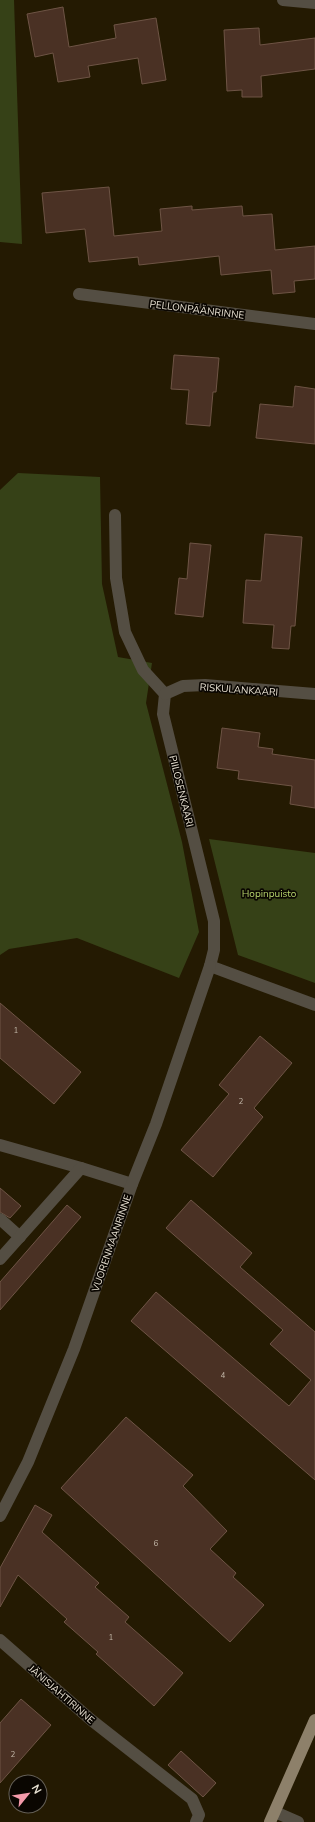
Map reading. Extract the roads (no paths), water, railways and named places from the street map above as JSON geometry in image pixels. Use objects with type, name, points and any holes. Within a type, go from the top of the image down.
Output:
[{"type":"main road","points":[[272,1817],[315,1720]]},
{"type":"street","points":[[283,0],[315,4]]},
{"type":"street","name":"PELLONPÄÄNRINNE","points":[[79,294],[315,324]]},
{"type":"street","points":[[115,515],[116,578],[124,632],[143,670],[165,694]]},
{"type":"street","name":"RISKULANKAARI","points":[[165,694],[183,686],[206,685],[315,694]]},
{"type":"street","name":"PIILOSENKAARI","points":[[165,694],[163,714],[214,921],[214,950],[210,966]]},
{"type":"street","points":[[210,966],[315,1005]]},
{"type":"street","name":"VUORENMAANRINNE","points":[[0,1516],[28,1462],[68,1363],[132,1184],[156,1124],[210,966]]},
{"type":"street","points":[[0,1145],[132,1184]]},
{"type":"street","points":[[0,1259],[81,1168]]},
{"type":"street","points":[[0,1219],[20,1237]]},
{"type":"street","name":"JÄNISJAHTIRINNE","points":[[0,1640],[90,1719],[192,1799],[199,1815],[196,1822]]},
{"type":"street","points":[[272,1817],[298,1822]]},
{"type":"park label","name":"Hopinpuisto","points":[[269,893]]}]
